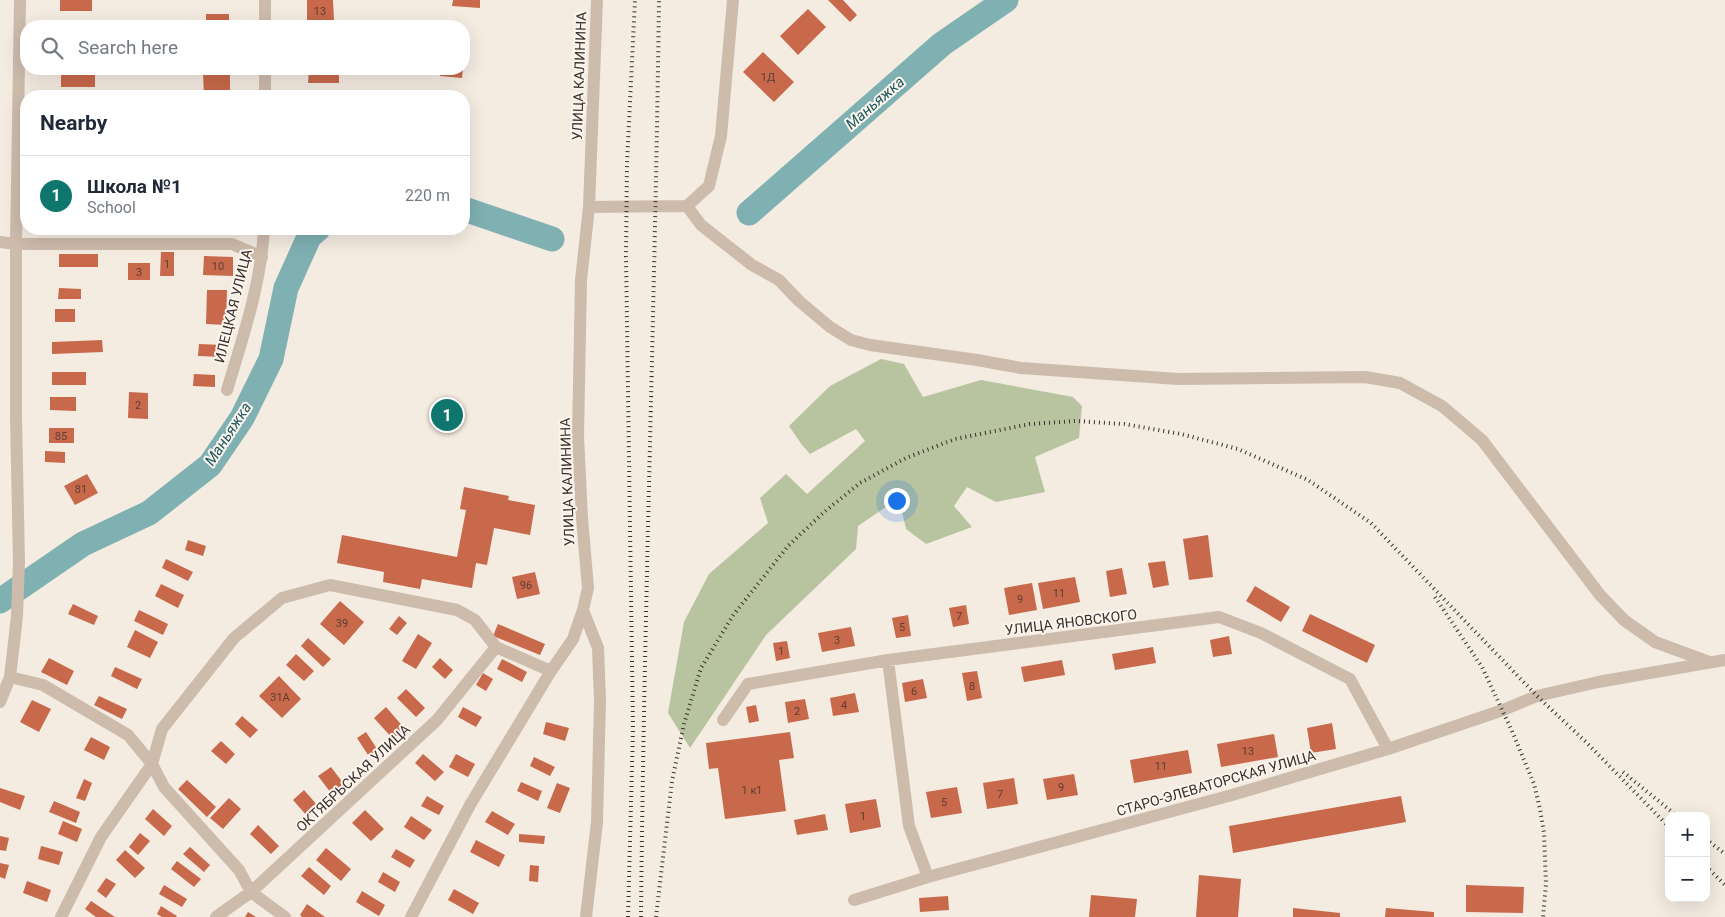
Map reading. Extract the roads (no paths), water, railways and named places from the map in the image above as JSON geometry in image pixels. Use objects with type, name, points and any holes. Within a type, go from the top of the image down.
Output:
[{"type":"street","points":[[0,702],[10,677],[17,616],[19,562],[16,244],[20,0]]},
{"type":"street","points":[[265,0],[265,20]]},
{"type":"street","name":"УЛИЦА КАЛИНИНА","points":[[411,917],[470,806],[551,671],[574,638],[588,588],[578,436],[581,280],[589,207],[597,0]]},
{"type":"street","points":[[589,207],[687,206],[709,186],[721,136],[733,0]]},
{"type":"street","points":[[265,75],[265,90]]},
{"type":"street","points":[[687,206],[701,225],[752,265],[779,280],[799,301],[830,326],[851,340],[870,345],[1021,368],[1178,378],[1365,377],[1400,382],[1442,406],[1482,440],[1600,595],[1624,620],[1655,642],[1709,662]]},
{"type":"street","name":"ИЛЕЦКАЯ УЛИЦА","points":[[227,390],[248,317],[262,257],[264,235]]},
{"type":"street","points":[[0,242],[16,244],[232,244],[262,257]]},
{"type":"street","points":[[60,917],[101,837],[152,764],[162,729],[234,638],[282,598],[330,585],[457,610],[475,620],[496,646],[551,671]]},
{"type":"street","points":[[583,610],[598,648],[600,701],[597,822],[586,917]]},
{"type":"street","name":"УЛИЦА ЯНОВСКОГО","points":[[722,720],[748,684],[888,660],[1219,617],[1261,633],[1350,678],[1388,749]]},
{"type":"street","name":"ОКТЯБРЬСКАЯ УЛИЦА","points":[[216,917],[252,892],[437,720],[496,646]]},
{"type":"street","points":[[888,660],[909,826],[928,877]]},
{"type":"street","name":"СТАРО-ЭЛЕВАТОРСКАЯ УЛИЦА","points":[[854,900],[928,877],[1232,795],[1388,749],[1503,710],[1537,696],[1598,682],[1725,660]]},
{"type":"street","points":[[10,677],[43,685],[128,736],[152,764],[164,787],[239,870],[252,892],[285,917]]},
{"type":"waterway","name":"Маньяжка","points":[[749,213],[942,44],[1006,0]]},
{"type":"waterway","name":"Маньяжка","points":[[470,211],[552,239]]},
{"type":"waterway","name":"Маньяжка","points":[[0,601],[83,544],[149,513],[210,465],[242,418],[271,359],[286,288],[311,235]]},
{"type":"railway","points":[[628,917],[633,729],[626,257],[627,163],[635,0]]},
{"type":"railway","points":[[641,917],[659,0]]},
{"type":"railway","points":[[656,917],[672,781],[684,724],[701,668],[734,614],[788,546],[823,513],[860,483],[906,458],[955,439],[1030,424],[1075,421],[1124,424],[1181,434],[1238,449],[1308,480],[1371,523],[1537,696],[1586,742],[1665,823]]},
{"type":"railway","points":[[1435,597],[1482,667],[1534,784],[1544,833],[1546,884],[1543,917]]},
{"type":"railway","points":[[1623,772],[1672,812]]},
{"type":"railway","points":[[1710,842],[1725,854]]},
{"type":"railway","points":[[1710,870],[1725,885]]},
{"type":"place","name":"Школа №1","points":[[447,415]]}]
